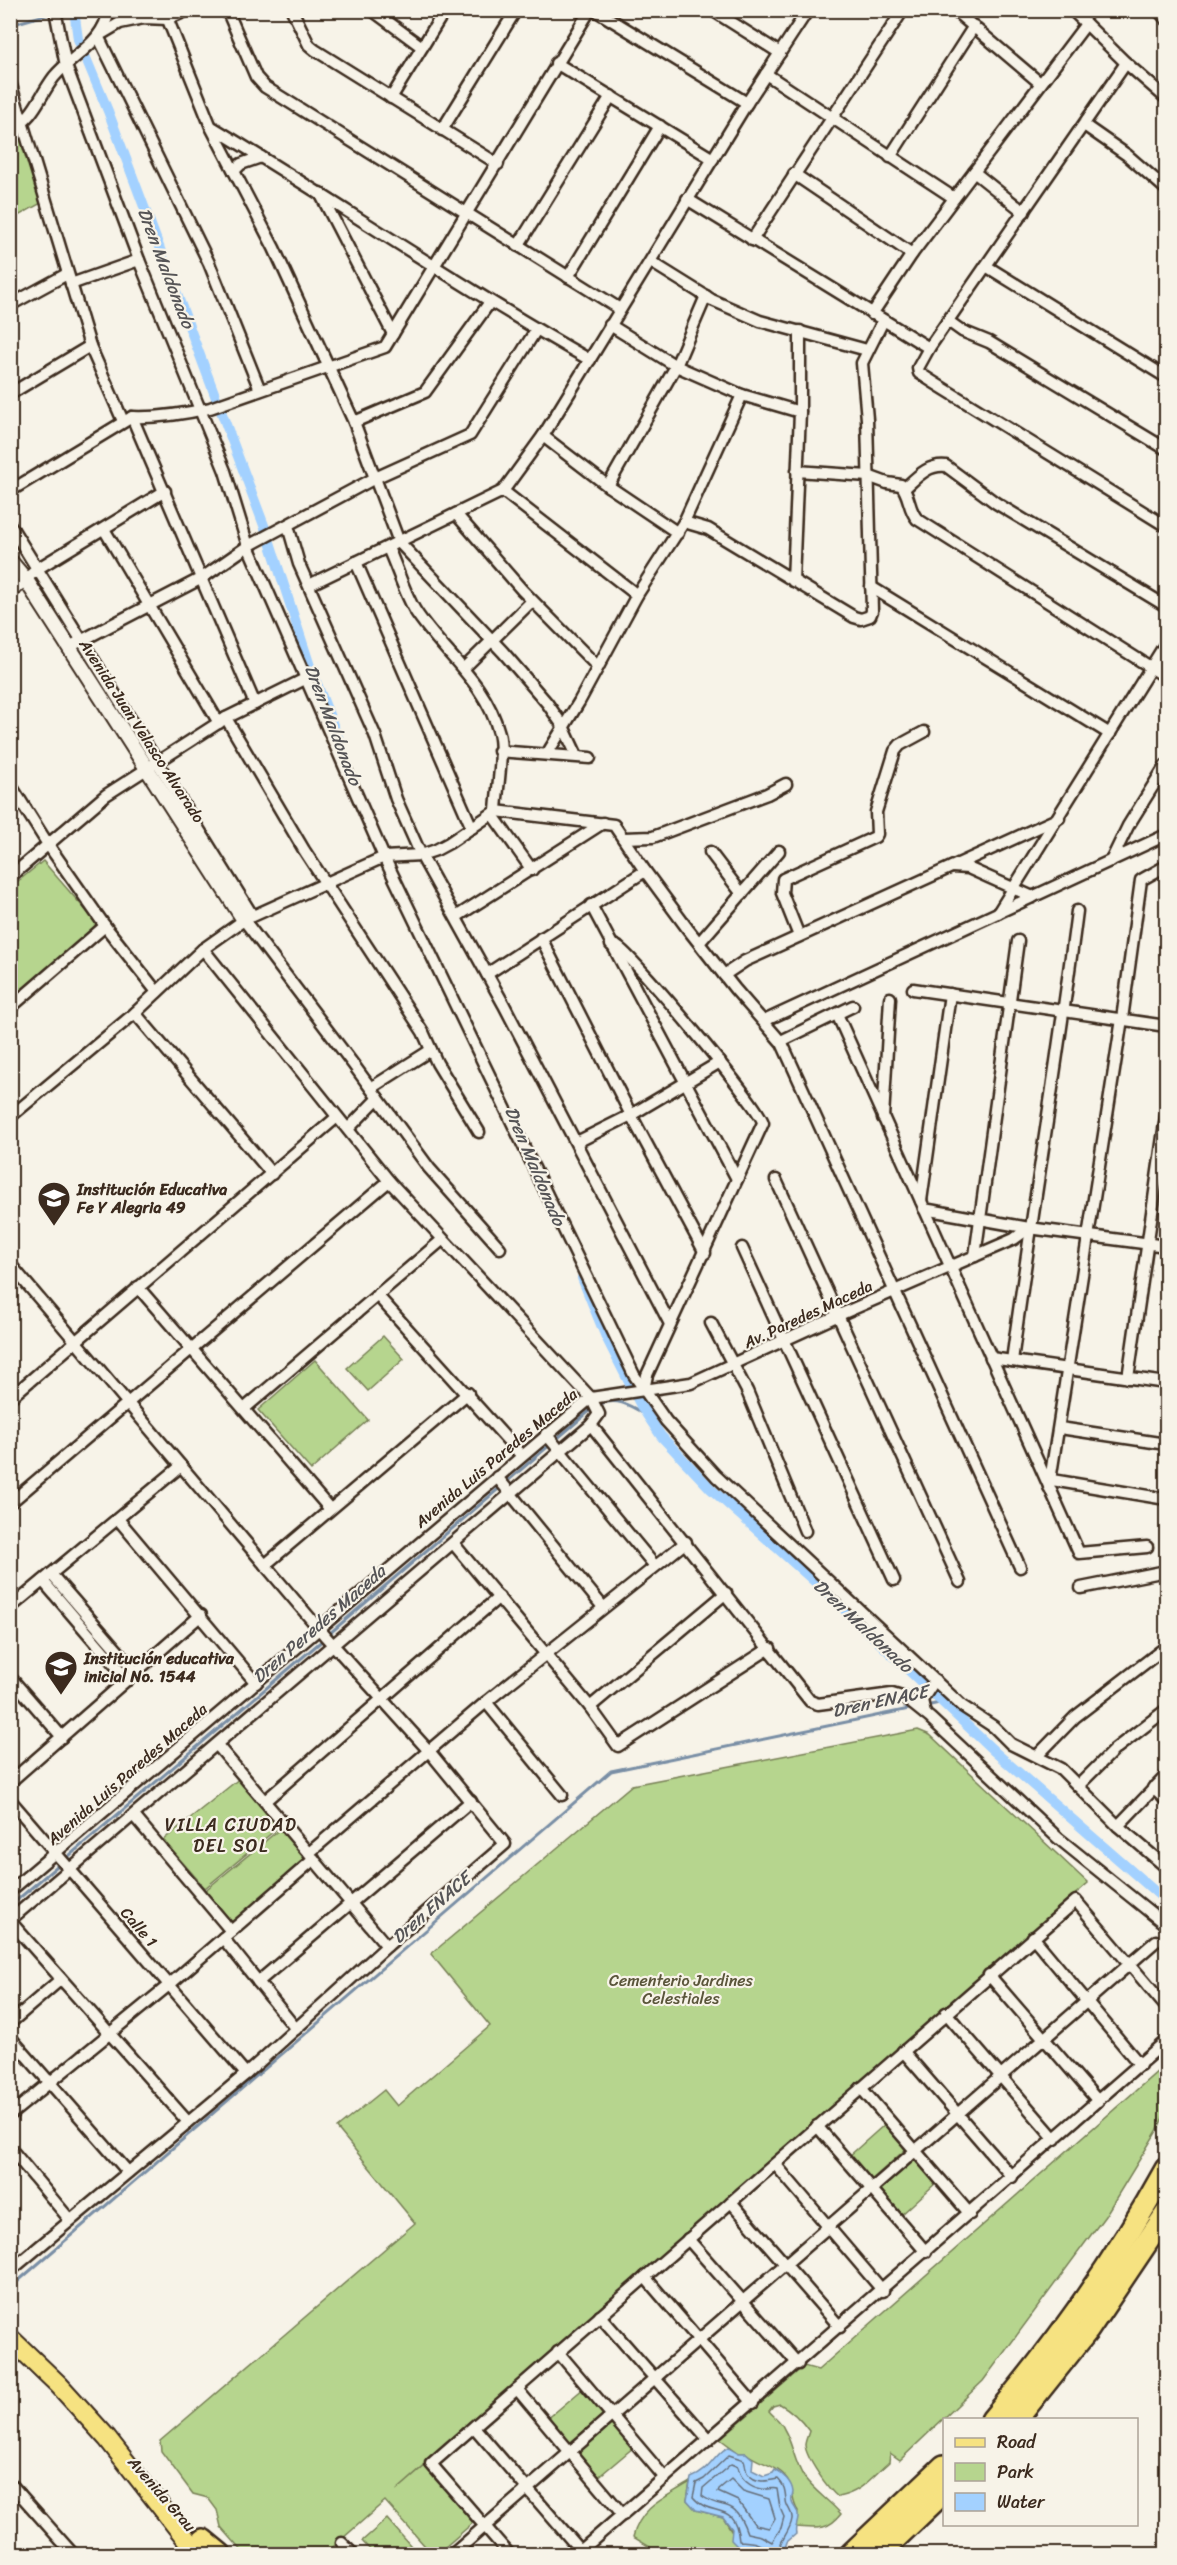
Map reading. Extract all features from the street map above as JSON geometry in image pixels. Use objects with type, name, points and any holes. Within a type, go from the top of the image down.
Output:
[{"type":"highway","points":[[994,2418],[1072,2318],[1139,2219],[1167,2169]]},
{"type":"highway","points":[[1018,2418],[1089,2330],[1167,2214]]},
{"type":"highway","points":[[851,2554],[943,2468]]},
{"type":"highway","points":[[879,2554],[943,2494]]},
{"type":"highway","points":[[197,2550],[220,2554]]},
{"type":"main road","name":"Avenida Grau","points":[[10,2338],[59,2385],[106,2438],[133,2460],[197,2550]]},
{"type":"street","points":[[55,10],[69,63],[139,260],[206,409],[248,546],[384,857],[634,1375],[666,1421],[716,1476],[969,1712],[994,1728],[1011,1744],[1061,1769],[1118,1826],[1167,1867]]},
{"type":"street","points":[[109,10],[98,36],[208,263],[260,390]]},
{"type":"street","points":[[10,130],[22,123],[35,110],[55,76],[98,36],[120,23],[188,10]]},
{"type":"street","points":[[227,10],[260,83],[620,309]]},
{"type":"street","points":[[292,10],[309,45],[498,164]]},
{"type":"street","points":[[372,10],[422,47]]},
{"type":"street","points":[[391,98],[445,10]]},
{"type":"street","points":[[442,130],[516,10]]},
{"type":"street","points":[[10,491],[128,419],[150,418],[206,409],[386,346],[590,10]]},
{"type":"street","points":[[595,10],[747,103]]},
{"type":"street","points":[[712,10],[730,15],[780,53]]},
{"type":"street","points":[[309,585],[503,491],[543,436],[651,262],[687,199],[808,10]]},
{"type":"street","points":[[752,240],[903,10]]},
{"type":"street","points":[[954,10],[1040,83]]},
{"type":"street","points":[[1072,10],[1126,63],[1167,98]]},
{"type":"street","points":[[1158,10],[1167,19]]},
{"type":"street","points":[[166,15],[211,127],[354,422],[399,543],[492,640],[548,703],[563,726],[577,756]]},
{"type":"street","points":[[872,314],[912,254],[1086,24]]},
{"type":"street","points":[[890,157],[974,26]]},
{"type":"street","points":[[556,63],[713,159]]},
{"type":"street","points":[[1126,63],[929,348],[918,368],[919,373],[1167,526]]},
{"type":"street","points":[[766,74],[954,198]]},
{"type":"street","points":[[10,82],[90,346],[165,491],[255,704]]},
{"type":"street","points":[[518,246],[610,96]]},
{"type":"street","points":[[1084,125],[1127,155],[1167,189]]},
{"type":"street","points":[[568,277],[660,126]]},
{"type":"street","points":[[211,127],[320,192],[490,302],[590,360]]},
{"type":"street","points":[[234,171],[241,165],[261,157]]},
{"type":"street","points":[[974,172],[1024,212]]},
{"type":"street","points":[[794,174],[912,254]]},
{"type":"street","points":[[320,192],[393,334]]},
{"type":"street","points":[[687,199],[929,348]]},
{"type":"street","points":[[10,305],[69,279],[139,260]]},
{"type":"street","points":[[651,262],[706,296],[760,321],[867,350]]},
{"type":"street","points":[[986,266],[1167,377]]},
{"type":"street","points":[[608,486],[676,366],[706,296]]},
{"type":"street","points":[[354,422],[425,392],[490,302]]},
{"type":"street","points":[[684,522],[708,529],[861,619],[870,616],[872,611],[867,419],[862,363],[883,321]]},
{"type":"street","points":[[948,321],[989,342],[1167,449]]},
{"type":"street","points":[[610,325],[676,366],[742,394],[800,412]]},
{"type":"street","points":[[69,647],[202,578],[248,546],[375,478],[470,435],[536,330]]},
{"type":"street","points":[[793,581],[800,412],[800,331]]},
{"type":"street","points":[[10,394],[90,346]]},
{"type":"street","points":[[547,754],[637,595],[684,522],[742,394]]},
{"type":"street","points":[[543,436],[608,486],[678,533]]},
{"type":"street","points":[[904,488],[925,470],[939,465],[946,466],[996,503],[1167,606]]},
{"type":"street","points":[[797,471],[868,476],[887,483],[902,485],[911,513],[916,519],[1167,677]]},
{"type":"street","points":[[10,594],[37,569],[165,491]]},
{"type":"street","points":[[503,491],[637,595]]},
{"type":"street","points":[[456,514],[532,601],[598,667]]},
{"type":"street","points":[[10,525],[84,641],[152,764]]},
{"type":"street","points":[[288,526],[299,564],[375,735],[396,799],[421,855],[577,1142],[670,1324]]},
{"type":"street","points":[[104,529],[222,721],[423,1032],[478,1132]]},
{"type":"street","points":[[388,548],[416,612],[464,668],[486,701],[499,735],[500,751],[494,813],[532,870]]},
{"type":"street","name":"Avenida Juan Velasco Alvarado","points":[[10,561],[26,580],[69,647],[152,764],[248,917]]},
{"type":"street","points":[[356,562],[472,828]]},
{"type":"street","points":[[871,587],[1110,734]]},
{"type":"street","points":[[464,668],[532,601]]},
{"type":"street","points":[[998,913],[1167,643]]},
{"type":"street","points":[[10,877],[106,795],[152,764],[222,721],[307,678]]},
{"type":"street","points":[[799,936],[782,894],[783,879],[875,837],[877,834],[876,812],[895,751],[900,745],[924,732]]},
{"type":"street","points":[[500,751],[590,758]]},
{"type":"street","points":[[1111,861],[1128,826],[1167,765]]},
{"type":"street","points":[[10,784],[49,846],[105,926],[157,992]]},
{"type":"street","points":[[623,838],[653,837],[767,794],[786,784]]},
{"type":"street","points":[[10,1117],[135,1013],[203,949],[248,917],[384,857],[421,855],[449,843],[494,813],[614,825],[699,943],[781,1041],[1020,1567]]},
{"type":"street","points":[[724,975],[745,961],[1059,818]]},
{"type":"street","points":[[456,917],[603,823]]},
{"type":"street","points":[[764,1021],[1167,835]]},
{"type":"street","points":[[699,943],[779,851]]},
{"type":"street","points":[[710,852],[742,894]]},
{"type":"street","points":[[1051,1483],[1122,1019],[1141,879],[1167,866]]},
{"type":"street","points":[[951,867],[968,868],[1033,897]]},
{"type":"street","points":[[487,974],[645,871]]},
{"type":"street","points":[[591,905],[610,945],[737,1179]]},
{"type":"street","points":[[1012,1361],[1029,1228],[1064,1011],[1077,911]]},
{"type":"street","points":[[248,917],[429,1168],[500,1248]]},
{"type":"street","points":[[10,1008],[105,926]]},
{"type":"street","points":[[541,938],[631,1115],[705,1253]]},
{"type":"street","points":[[975,1256],[1018,941]]},
{"type":"street","points":[[610,945],[619,948],[636,965],[720,1062],[763,1118],[761,1130],[670,1324],[647,1375],[644,1389]]},
{"type":"street","points":[[188,2122],[10,1920],[560,1452],[598,1419],[599,1414],[591,1398],[389,1181],[203,949]]},
{"type":"street","points":[[913,989],[1167,1026]]},
{"type":"street","points":[[923,1205],[950,994]]},
{"type":"street","points":[[883,1119],[890,998]]},
{"type":"street","points":[[781,1041],[853,1006]]},
{"type":"street","points":[[135,1013],[272,1174]]},
{"type":"street","points":[[837,1014],[991,1358],[1051,1483],[1079,1553],[1147,1547]]},
{"type":"street","points":[[371,1088],[431,1050]]},
{"type":"street","points":[[577,1142],[631,1115],[720,1062]]},
{"type":"street","points":[[348,1129],[378,1098]]},
{"type":"street","points":[[1128,1378],[1146,1244],[1167,1116]]},
{"type":"street","points":[[12,1396],[337,1117]]},
{"type":"street","points":[[776,1180],[960,1582]]},
{"type":"street","points":[[10,1503],[389,1181]]},
{"type":"street","points":[[923,1205],[1029,1228],[1167,1246]]},
{"type":"street","name":"Av. Paredes Maceda","points":[[591,1398],[691,1383],[839,1315],[1014,1239],[1029,1228]]},
{"type":"street","points":[[244,1408],[442,1240]]},
{"type":"street","points":[[742,1248],[894,1580]]},
{"type":"street","points":[[10,1264],[381,1700],[429,1751],[505,1844],[387,1946],[246,2074],[10,2271]]},
{"type":"street","points":[[138,1287],[329,1508]]},
{"type":"street","points":[[377,1295],[468,1393],[521,1455]]},
{"type":"street","points":[[711,1323],[747,1391],[805,1531]]},
{"type":"street","points":[[991,1358],[1167,1383]]},
{"type":"street","points":[[265,1564],[468,1393]]},
{"type":"street","name":"Avenida Luis Paredes Maceda","points":[[10,1892],[521,1455],[591,1398]]},
{"type":"street","points":[[591,1425],[810,1701],[818,1704],[897,1694],[925,1714],[1058,1838],[1167,1925]]},
{"type":"street","points":[[1060,1428],[1167,1444]]},
{"type":"street","points":[[546,1434],[655,1566]]},
{"type":"street","points":[[10,1608],[181,1466]]},
{"type":"street","points":[[497,1477],[603,1607]]},
{"type":"street","points":[[1051,1483],[1167,1499]]},
{"type":"street","points":[[118,1519],[256,1683]]},
{"type":"street","points":[[10,2115],[170,1985],[486,1702],[686,1542]]},
{"type":"street","points":[[453,1543],[590,1707],[618,1746],[770,1648]]},
{"type":"street","points":[[1081,1588],[1167,1571]]},
{"type":"street","points":[[47,1578],[137,1672]]},
{"type":"street","points":[[47,1578],[128,1680]]},
{"type":"street","points":[[590,1707],[726,1593]]},
{"type":"street","points":[[264,1801],[500,1597]]},
{"type":"street","points":[[10,1782],[201,1615]]},
{"type":"street","points":[[1037,1756],[1075,1717],[1167,1647]]},
{"type":"street","points":[[10,1677],[62,1737]]},
{"type":"street","points":[[925,1714],[922,1700],[935,1680]]},
{"type":"street","points":[[486,1702],[562,1795]]},
{"type":"street","points":[[1078,1786],[1114,1750],[1167,1710]]},
{"type":"street","points":[[217,1745],[387,1946]]},
{"type":"street","points":[[1118,1826],[1167,1776]]},
{"type":"street","points":[[1153,1788],[1167,1800]]},
{"type":"street","name":"Calle 1","points":[[10,1800],[246,2074]]},
{"type":"street","points":[[258,1982],[471,1801]]},
{"type":"street","points":[[134,1816],[227,1934],[258,1982],[296,2030]]},
{"type":"street","points":[[509,2554],[431,2464],[1076,1901],[1167,2007]]},
{"type":"street","points":[[1033,1937],[1140,2065]]},
{"type":"street","points":[[453,2554],[1156,1941]]},
{"type":"street","points":[[989,1976],[1098,2102]]},
{"type":"street","points":[[10,2023],[61,1979]]},
{"type":"street","points":[[946,2013],[1055,2139]]},
{"type":"street","points":[[10,2037],[128,2172]]},
{"type":"street","points":[[474,2427],[579,2553],[883,2291],[1167,2041]]},
{"type":"street","points":[[903,2051],[1012,2176]]},
{"type":"street","points":[[861,2088],[970,2214]]},
{"type":"street","points":[[817,2127],[926,2252]]},
{"type":"street","points":[[10,2148],[70,2220]]},
{"type":"street","points":[[775,2164],[883,2291]]},
{"type":"street","points":[[731,2202],[840,2327]]},
{"type":"street","points":[[688,2240],[798,2364]]},
{"type":"street","points":[[645,2277],[753,2403]]},
{"type":"street","points":[[600,2316],[709,2440]]},
{"type":"street","points":[[558,2352],[665,2478]]},
{"type":"street","points":[[517,2389],[623,2515]]},
{"type":"street","points":[[10,2483],[14,2496],[74,2554]]},
{"type":"street","points":[[342,2542],[353,2554]]},
{"type":"green space","points":[[19,136],[43,202],[11,220],[11,140]]},
{"type":"green space","points":[[43,861],[96,922],[95,927],[11,999],[11,887]]},
{"type":"green space","points":[[383,1336],[404,1359],[368,1391],[347,1368]]},
{"type":"green space","points":[[315,1360],[368,1420],[311,1470],[258,1410]]},
{"type":"green space","name":"Cementerio Jardines Celestiales","points":[[918,1730],[930,1735],[1088,1883],[396,2491],[425,2466],[474,2522],[437,2554],[432,2554],[385,2501],[325,2554],[245,2554],[221,2527],[217,2510],[208,2498],[193,2494],[161,2451],[160,2441],[415,2223],[337,2128],[384,2090],[397,2106],[490,2026],[431,1954],[632,1785]]},
{"type":"green space","points":[[240,1778],[279,1827],[205,1888],[163,1840]]},
{"type":"green space","points":[[280,1829],[307,1860],[234,1922],[228,1921],[203,1892]]},
{"type":"green space","points":[[1166,2064],[1166,2111],[1157,2131],[1105,2216],[983,2381],[900,2460],[890,2453],[889,2462],[866,2484],[838,2497],[823,2480],[806,2451],[805,2445],[809,2431],[803,2423],[780,2404],[773,2406],[769,2411],[783,2426],[804,2477],[841,2514],[831,2524],[820,2528],[796,2527],[798,2511],[790,2484],[784,2475],[746,2453],[739,2453],[720,2439],[804,2366],[818,2370]]},
{"type":"green space","points":[[885,2124],[906,2149],[870,2181],[848,2157]]},
{"type":"green space","points":[[915,2158],[937,2182],[900,2216],[877,2191]]},
{"type":"green space","points":[[584,2388],[605,2413],[567,2445],[546,2420]]},
{"type":"green space","points":[[613,2423],[634,2447],[596,2479],[576,2455]]},
{"type":"green space","points":[[690,2482],[687,2500],[696,2510],[723,2517],[745,2547],[768,2554],[652,2554],[650,2547],[633,2537],[637,2526],[648,2510]]},
{"type":"green space","points":[[387,2519],[418,2554],[374,2554],[362,2541]]},
{"type":"water","points":[[729,2447],[739,2453],[746,2453],[753,2459],[752,2470],[764,2476],[775,2470],[791,2485],[792,2502],[798,2518],[796,2534],[787,2542],[783,2554],[762,2554],[756,2549],[739,2548],[731,2540],[732,2529],[723,2517],[696,2510],[687,2500],[691,2478],[704,2471],[724,2449]]},
{"type":"waterway","name":"Dren Maldonado","points":[[74,10],[78,39],[108,111],[268,536],[310,666],[342,748]]},
{"type":"waterway","points":[[10,25],[52,13]]},
{"type":"waterway","name":"Dren Maldonado","points":[[582,1278],[606,1337],[641,1406],[661,1436],[711,1489],[823,1589],[995,1752],[1166,1901]]},
{"type":"waterway","name":"Dren Maldonado","points":[[598,1405],[605,1402],[618,1402],[648,1416]]},
{"type":"waterway","name":"Dren Peredes Maceda","points":[[329,1634],[593,1408]]},
{"type":"waterway","name":"Dren Peredes Maceda","points":[[10,1906],[324,1639]]},
{"type":"waterway","name":"Dren ENACE","points":[[926,1706],[944,1702]]},
{"type":"waterway","name":"Dren ENACE","points":[[10,2288],[611,1771],[914,1708]]},
{"type":"place","name":"Institución Educativa Fe Y Alegria 49","points":[[54,1227]]},
{"type":"place","name":"Institución educativa inicial No. 1544","points":[[61,1696]]},
{"type":"district","name":"VILLA CIUDAD DEL SOL","points":[[231,1835]]}]
